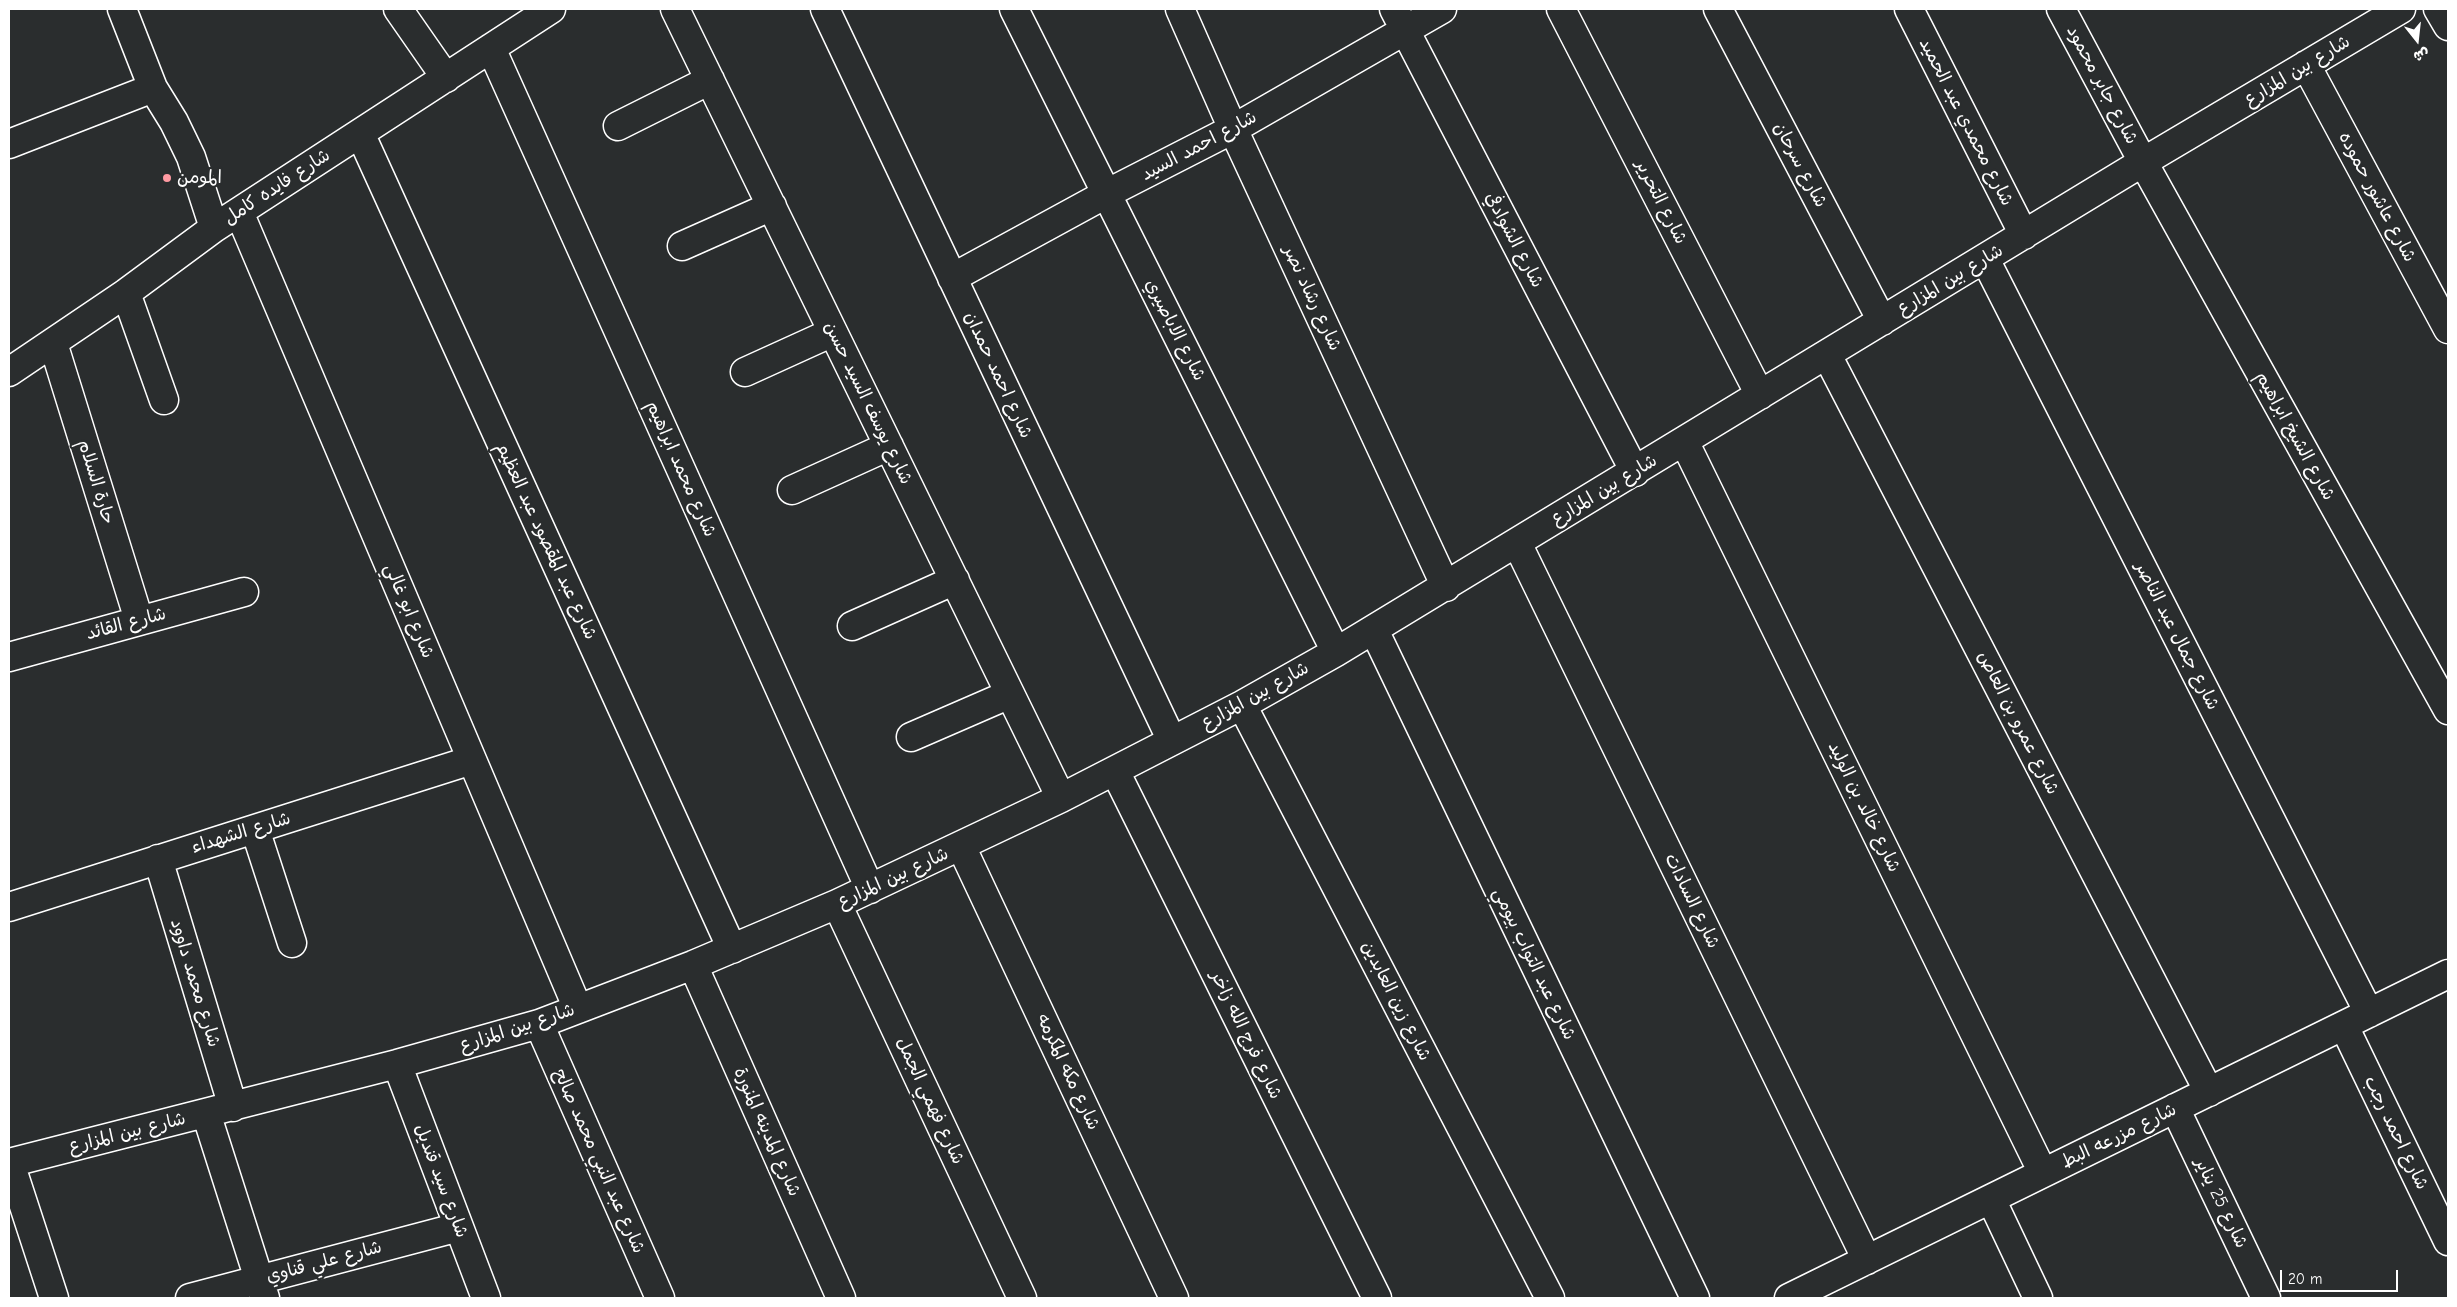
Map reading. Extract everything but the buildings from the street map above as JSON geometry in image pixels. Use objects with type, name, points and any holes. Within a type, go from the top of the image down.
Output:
[{"type":"street","points":[[122,9],[153,88],[174,122],[191,158],[214,228]]},
{"type":"street","points":[[398,9],[446,78]]},
{"type":"street","name":"شارع فايده كامل","points":[[9,372],[126,293],[214,228],[551,9]]},
{"type":"street","name":"شارع يوسف السيد حسن","points":[[675,9],[1062,798]]},
{"type":"street","name":"شارع احمد حمدان","points":[[825,9],[1172,741]]},
{"type":"street","name":"شارع الاباصيري","points":[[1014,9],[1336,652]]},
{"type":"street","name":"شارع رشاد نصر","points":[[1180,9],[1233,129],[1446,587]]},
{"type":"street","name":"شارع احمد السيد","points":[[952,278],[1106,194],[1233,129],[1399,19],[1442,9]]},
{"type":"street","name":"شارع التحرير","points":[[1561,9],[1760,395]]},
{"type":"street","name":"شارع سرحان","points":[[1718,9],[1882,321]]},
{"type":"street","name":"شارع محمدي عبد الحميد","points":[[1909,9],[2024,234]]},
{"type":"street","name":"شارع جابر محمود","points":[[2061,9],[2142,162]]},
{"type":"street","points":[[2438,9],[2448,26]]},
{"type":"street","name":"شارع بين المزارع","points":[[9,1163],[397,1064],[539,1024],[693,965],[837,904],[1062,798],[1242,705],[1374,630],[2142,162],[2397,10]]},
{"type":"street","name":"شارع الشوادفي","points":[[1399,19],[1635,472]]},
{"type":"street","name":"شارع محمد ابراهيم","points":[[491,48],[870,889]]},
{"type":"street","name":"شارع عاشور حموده","points":[[2306,65],[2448,329]]},
{"type":"street","points":[[618,126],[710,80]]},
{"type":"street","points":[[9,144],[153,88]]},
{"type":"street","name":"شارع عبد المقصود عبد العظيم","points":[[360,133],[732,949]]},
{"type":"street","name":"شارع الشيخ ابراهيم","points":[[2142,162],[2448,710]]},
{"type":"street","points":[[682,246],[772,206]]},
{"type":"street","name":"شارع ابو غالي","points":[[239,212],[578,1009]]},
{"type":"street","name":"شارع جمال عبد الناصر","points":[[1984,259],[2369,1013]]},
{"type":"street","points":[[126,293],[164,400]]},
{"type":"street","points":[[745,372],[833,332]]},
{"type":"street","name":"حارة السلام","points":[[53,343],[139,620]]},
{"type":"street","name":"شارع عمرو بن العاص","points":[[1827,354],[2209,1092]]},
{"type":"street","name":"شارع خالد بن الوليد","points":[[1684,441],[2044,1173]]},
{"type":"street","points":[[792,490],[889,446]]},
{"type":"street","name":"شارع السادات","points":[[1517,543],[1867,1260]]},
{"type":"street","points":[[852,626],[955,580]]},
{"type":"street","name":"شارع القائد","points":[[9,657],[244,592]]},
{"type":"street","name":"شارع عبد التواب بيومي","points":[[1374,630],[1695,1298]]},
{"type":"street","points":[[911,737],[1010,694]]},
{"type":"street","name":"شارع زين العابدين","points":[[1242,705],[1550,1298]]},
{"type":"street","name":"شارع الشهداء","points":[[9,907],[472,760]]},
{"type":"street","name":"شارع فرج الله زاخر","points":[[1116,771],[1377,1298]]},
{"type":"street","points":[[255,829],[292,943]]},
{"type":"street","name":"شارع مكه المكرمه","points":[[961,846],[1174,1298]]},
{"type":"street","name":"شارع محمد داوود","points":[[158,860],[233,1107]]},
{"type":"street","name":"شارع فهمي الجمل","points":[[837,904],[1022,1298]]},
{"type":"street","name":"شارع المدينه المنورة","points":[[693,965],[840,1298]]},
{"type":"street","name":"شارع مزرعه البط","points":[[1789,1298],[1820,1292],[1867,1260],[2448,974]]},
{"type":"street","name":"شارع عبد النبي محمد صالح","points":[[539,1024],[660,1298]]},
{"type":"street","name":"شارع احمد رجب","points":[[2344,1026],[2448,1241]]},
{"type":"street","name":"شارع سيد قنديل","points":[[397,1064],[486,1298]]},
{"type":"street","name":"شارع 25 يناير","points":[[2175,1108],[2266,1298]]},
{"type":"street","points":[[206,1113],[262,1289]]},
{"type":"street","points":[[9,1163],[54,1298]]},
{"type":"street","points":[[1991,1199],[2038,1298]]},
{"type":"street","name":"شارع علي قناوي","points":[[190,1298],[262,1289],[459,1227]]},
{"type":"place","name":"المومن","points":[[167,178]]}]
